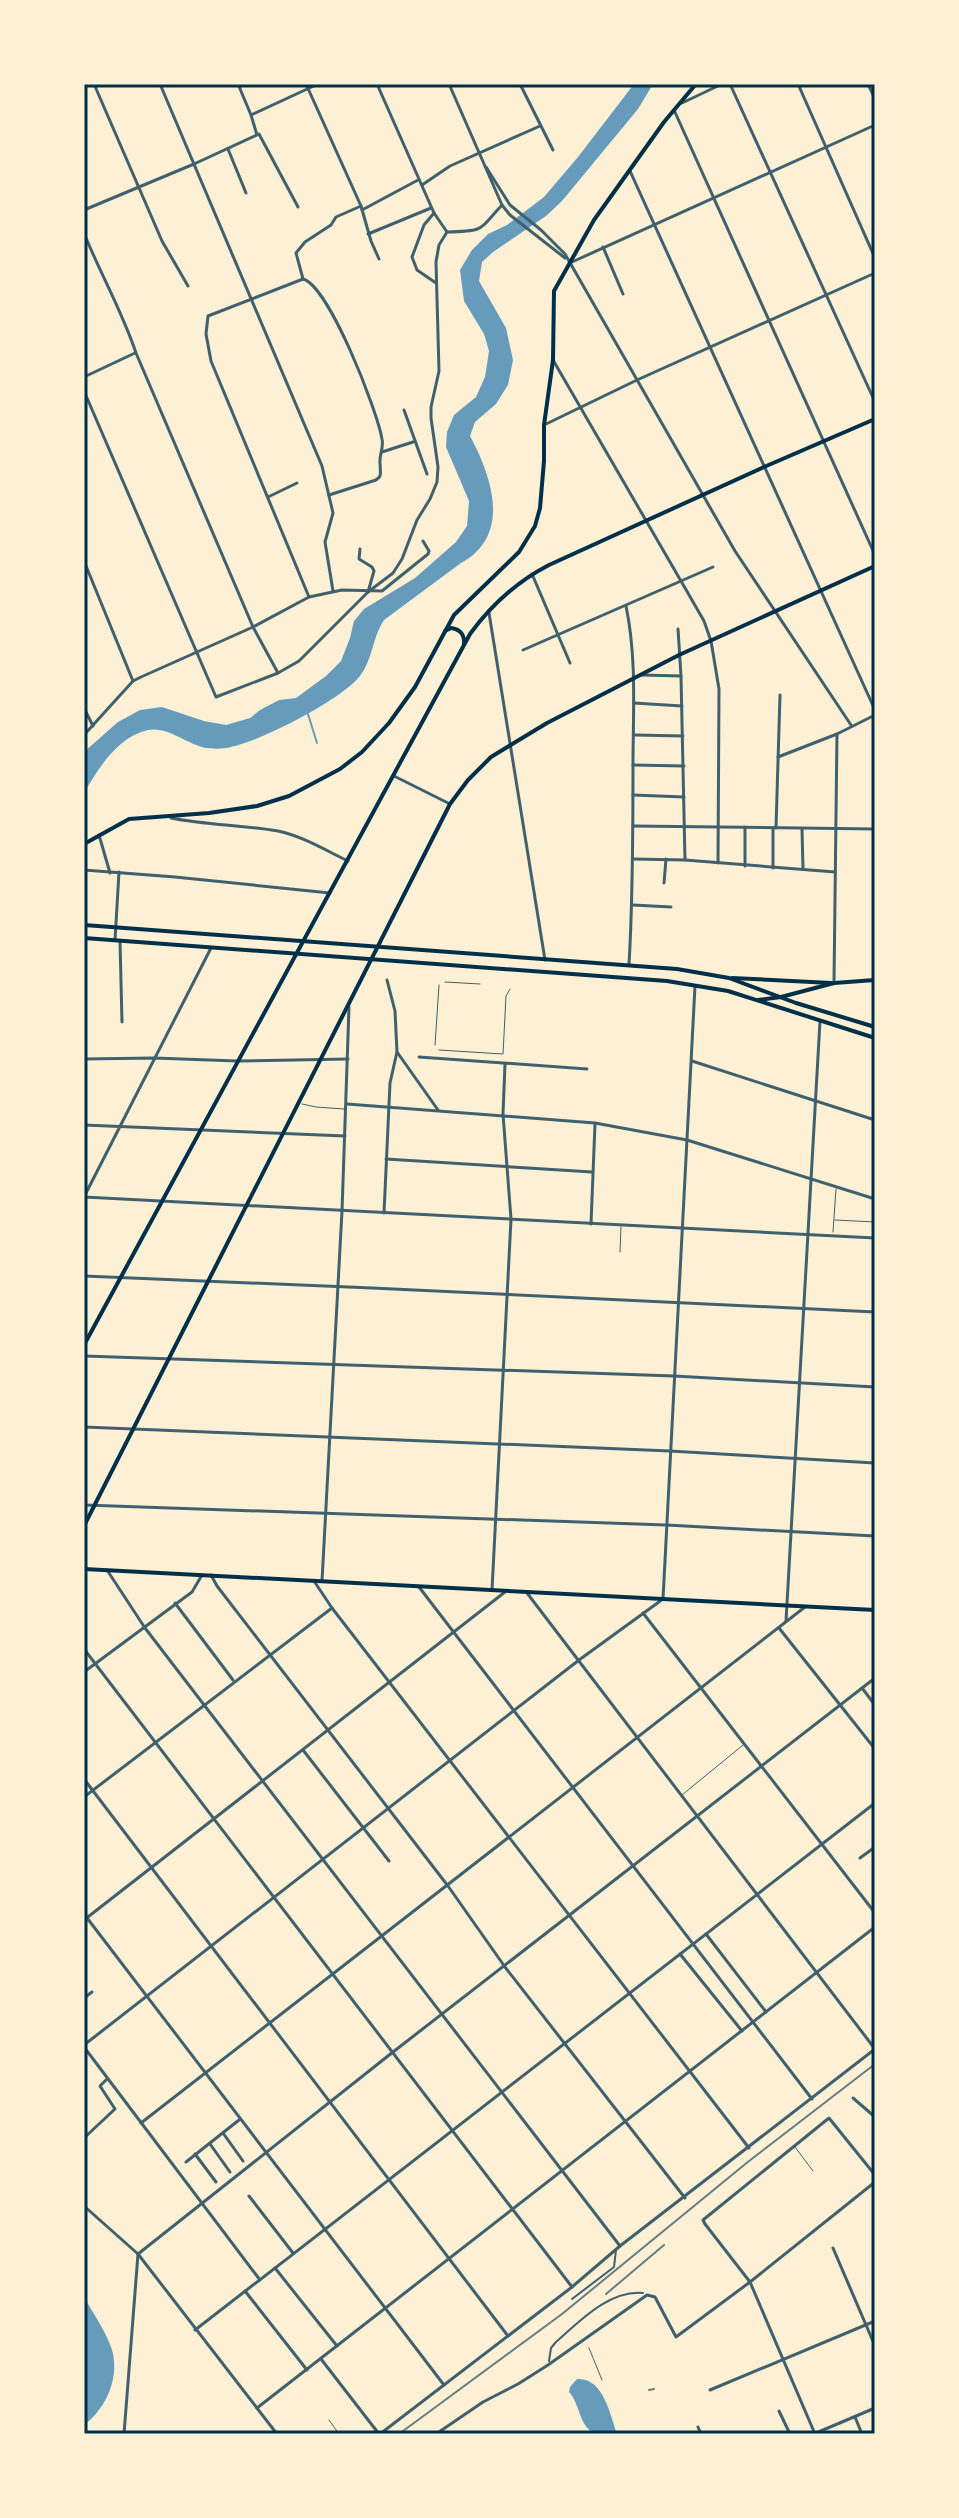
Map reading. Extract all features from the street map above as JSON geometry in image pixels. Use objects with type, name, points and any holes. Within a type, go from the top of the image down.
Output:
[{"type":"main road","points":[[84,844],[129,819],[257,806],[289,796],[331,775],[362,752],[389,723],[415,687],[460,607],[519,552],[535,526],[540,508],[544,425],[553,360],[554,291],[594,220],[696,84]]},
{"type":"main road","points":[[84,1345],[464,646],[489,609],[532,574],[875,419]]},
{"type":"main road","points":[[84,1526],[450,804],[479,769],[511,744],[679,655],[875,566]]},
{"type":"main road","points":[[445,631],[451,628],[459,631],[464,646]]},
{"type":"main road","points":[[84,925],[629,964],[729,978],[834,983]]},
{"type":"main road","points":[[84,938],[667,981],[728,991],[875,1038]]},
{"type":"main road","points":[[729,978],[875,1027]]},
{"type":"main road","points":[[756,1000],[834,983],[875,980]]},
{"type":"main road","points":[[84,1569],[875,1610]]},
{"type":"street","points":[[94,84],[162,241],[188,286]]},
{"type":"street","points":[[160,84],[322,466],[332,518],[325,549],[333,591]]},
{"type":"street","points":[[238,84],[259,134],[298,207]]},
{"type":"street","points":[[251,115],[307,86],[318,84]]},
{"type":"street","points":[[377,84],[418,180],[447,232]]},
{"type":"street","points":[[449,84],[502,205],[510,215],[570,263]]},
{"type":"street","points":[[520,84],[553,150]]},
{"type":"street","points":[[680,104],[722,84]]},
{"type":"street","points":[[730,84],[875,402]]},
{"type":"street","points":[[798,84],[875,258]]},
{"type":"street","points":[[868,84],[875,99]]},
{"type":"street","points":[[307,86],[361,208],[379,259]]},
{"type":"street","points":[[674,110],[875,555]]},
{"type":"street","points":[[570,263],[875,125]]},
{"type":"street","points":[[421,185],[450,166],[540,126]]},
{"type":"street","points":[[84,210],[259,134]]},
{"type":"street","points":[[228,149],[246,193]]},
{"type":"street","points":[[486,167],[505,199],[565,254],[735,551],[851,725]]},
{"type":"street","points":[[630,171],[875,712],[837,734],[778,757]]},
{"type":"street","points":[[303,279],[296,257],[298,249],[331,225],[336,217],[418,180]]},
{"type":"street","points":[[447,232],[484,228],[502,205]]},
{"type":"street","points":[[368,234],[432,208]]},
{"type":"street","points":[[434,213],[424,225],[412,257],[417,270],[436,283]]},
{"type":"street","points":[[84,391],[216,697],[278,673],[306,655],[368,592],[393,573],[437,482],[431,407],[439,371],[436,283],[439,245],[447,232]]},
{"type":"street","points":[[84,233],[253,627],[278,673]]},
{"type":"street","points":[[603,247],[623,294]]},
{"type":"street","points":[[544,425],[875,273]]},
{"type":"street","points":[[309,597],[211,361],[206,334],[208,316],[303,279],[312,283],[329,307],[370,398],[383,440],[380,475],[376,480],[329,495]]},
{"type":"street","points":[[84,377],[136,353]]},
{"type":"street","points":[[553,360],[704,621],[711,641],[719,689],[718,863]]},
{"type":"street","points":[[404,410],[427,474]]},
{"type":"street","points":[[382,452],[414,442]]},
{"type":"street","points":[[268,497],[297,483]]},
{"type":"street","points":[[84,735],[133,681],[253,627],[309,597],[342,590],[382,591],[428,554],[423,541]]},
{"type":"street","points":[[360,549],[359,559],[374,571],[368,592]]},
{"type":"street","points":[[84,561],[133,681]]},
{"type":"street","points":[[523,650],[713,567]]},
{"type":"street","points":[[532,574],[570,663]]},
{"type":"street","points":[[626,606],[632,636],[633,703],[633,905],[629,964]]},
{"type":"street","points":[[489,609],[545,960]]},
{"type":"street","points":[[678,629],[685,860]]},
{"type":"street","points":[[639,675],[681,676]]},
{"type":"street","points":[[773,869],[780,695]]},
{"type":"street","points":[[633,703],[682,706]]},
{"type":"street","points":[[84,708],[93,726]]},
{"type":"street","points":[[834,983],[837,734]]},
{"type":"street","points":[[633,735],[683,736]]},
{"type":"street","points":[[633,765],[684,766]]},
{"type":"street","points":[[394,776],[450,804]]},
{"type":"street","points":[[633,795],[684,797]]},
{"type":"street","points":[[166,817],[279,832],[307,841],[348,861]]},
{"type":"street","points":[[633,826],[875,829]]},
{"type":"street","points":[[745,827],[745,866]]},
{"type":"street","points":[[802,829],[803,870]]},
{"type":"street","points":[[99,835],[110,873]]},
{"type":"street","points":[[633,859],[835,872]]},
{"type":"street","points":[[664,883],[666,859]]},
{"type":"street","points":[[84,870],[330,893]]},
{"type":"street","points":[[119,872],[115,928],[122,1022]]},
{"type":"street","points":[[633,905],[671,907]]},
{"type":"street","points":[[211,948],[84,1197],[875,1238]]},
{"type":"street","points":[[384,1213],[390,1083],[397,1050],[395,1011],[387,980]]},
{"type":"street","points":[[260,2280],[84,2046],[449,1760],[663,1599],[695,986]]},
{"type":"street","points":[[322,1581],[335,1364],[349,1007]]},
{"type":"street","points":[[786,1622],[820,1021]]},
{"type":"street","points":[[397,1050],[441,1110]]},
{"type":"street","points":[[419,1057],[587,1069]]},
{"type":"street","points":[[84,1059],[348,1059]]},
{"type":"street","points":[[691,1061],[875,1120]]},
{"type":"street","points":[[492,1590],[511,1219],[503,1114],[505,1064]]},
{"type":"street","points":[[347,1106],[503,1114],[595,1123],[687,1140],[875,1199]]},
{"type":"street","points":[[591,1224],[595,1123]]},
{"type":"street","points":[[84,1125],[345,1136]]},
{"type":"street","points":[[386,1159],[592,1172]]},
{"type":"street","points":[[84,1276],[875,1312]]},
{"type":"street","points":[[84,1356],[674,1376],[875,1387]]},
{"type":"street","points":[[84,1427],[670,1451],[875,1463]]},
{"type":"street","points":[[84,1505],[666,1525],[875,1536]]},
{"type":"street","points":[[107,1570],[145,1628],[620,2246]]},
{"type":"street","points":[[84,1672],[195,1589],[202,1575]]},
{"type":"street","points":[[211,1575],[269,1656],[448,1886],[505,1967],[685,2198]]},
{"type":"street","points":[[314,1581],[749,2148]]},
{"type":"street","points":[[419,1587],[812,2099]]},
{"type":"street","points":[[444,2386],[85,1918],[152,1870],[505,1592]]},
{"type":"street","points":[[321,2359],[379,2434],[875,2049],[527,1593]]},
{"type":"street","points":[[175,1603],[235,1682]]},
{"type":"street","points":[[141,2123],[807,1606]]},
{"type":"street","points":[[84,1797],[332,1608]]},
{"type":"street","points":[[643,1613],[875,1913]]},
{"type":"street","points":[[779,1628],[875,1749]]},
{"type":"street","points":[[84,1649],[572,2287]]},
{"type":"street","points":[[124,2434],[138,2254],[875,1678]]},
{"type":"street","points":[[862,1688],[875,1705]]},
{"type":"street","points":[[303,1750],[389,1861]]},
{"type":"street","points":[[84,1779],[508,2336]]},
{"type":"street","points":[[195,2330],[875,1803]]},
{"type":"street","points":[[860,1858],[875,1847]]},
{"type":"street","points":[[257,2408],[875,1927]]},
{"type":"street","points":[[706,1934],[766,2012]]},
{"type":"street","points":[[680,1954],[742,2031]]},
{"type":"street","points":[[84,1998],[92,1992]]},
{"type":"street","points":[[84,2138],[115,2109],[101,2087],[107,2079]]},
{"type":"street","points":[[853,2098],[875,2117]]},
{"type":"street","points":[[186,2162],[240,2119]]},
{"type":"street","points":[[875,2175],[832,2120],[828,2119],[704,2219],[750,2282],[814,2434],[875,2408]]},
{"type":"street","points":[[84,2125],[90,2133]]},
{"type":"street","points":[[223,2133],[243,2161]]},
{"type":"street","points":[[210,2144],[230,2172]]},
{"type":"street","points":[[195,2154],[216,2182]]},
{"type":"street","points":[[436,2434],[483,2402],[536,2373],[647,2295],[655,2297],[676,2337],[875,2182]]},
{"type":"street","points":[[249,2196],[294,2254]]},
{"type":"street","points":[[84,2206],[138,2254],[277,2434]]},
{"type":"street","points":[[833,2248],[875,2346]]},
{"type":"street","points":[[572,2299],[614,2267],[616,2250]]},
{"type":"street","points":[[275,2268],[337,2346]]},
{"type":"street","points":[[245,2291],[307,2370]]},
{"type":"street","points":[[549,2361],[551,2348],[556,2342],[606,2303],[622,2294],[643,2293]]},
{"type":"street","points":[[710,2390],[875,2321]]},
{"type":"street","points":[[779,2411],[790,2434]]},
{"type":"street","points":[[855,2417],[862,2434]]},
{"type":"street","points":[[698,2427],[701,2434]]},
{"type":"lane","points":[[445,982],[480,984]]},
{"type":"lane","points":[[435,1045],[439,985]]},
{"type":"lane","points":[[439,1050],[503,1054],[506,996],[510,989]]},
{"type":"lane","points":[[300,1103],[316,1107],[347,1106]]},
{"type":"lane","points":[[833,1236],[836,1187]]},
{"type":"lane","points":[[833,1220],[875,1222]]},
{"type":"lane","points":[[620,1252],[621,1225]]},
{"type":"lane","points":[[681,1795],[745,1744]]},
{"type":"lane","points":[[793,2145],[813,2171]]},
{"type":"lane","points":[[589,2348],[602,2380]]},
{"type":"lane","points":[[329,2420],[339,2434]]},
{"type":"water","points":[[634,84],[653,84],[638,109],[562,201],[482,262],[479,281],[506,328],[513,360],[508,385],[496,404],[475,422],[470,436],[485,469],[493,504],[487,537],[477,551],[384,620],[360,676],[319,707],[261,737],[225,748],[200,746],[163,731],[137,733],[110,755],[84,793],[84,752],[118,722],[140,710],[162,707],[226,725],[250,718],[279,700],[296,698],[341,661],[354,621],[364,609],[415,578],[456,542],[467,526],[469,501],[446,447],[447,432],[454,415],[476,397],[485,377],[489,351],[484,334],[464,301],[460,270],[472,250],[488,234],[507,225],[544,197]]},
{"type":"water","points":[[84,2297],[108,2341],[114,2369],[105,2400],[84,2425]]},
{"type":"water","points":[[577,2379],[586,2380],[599,2390],[617,2434],[597,2434],[587,2427],[569,2392]]},
{"type":"waterway","points":[[308,714],[317,743]]},
{"type":"railway","points":[[399,2434],[562,2314],[749,2161],[875,2064]]},
{"type":"railway","points":[[606,2294],[664,2245]]},
{"type":"railway","points":[[649,2390],[654,2389]]}]
